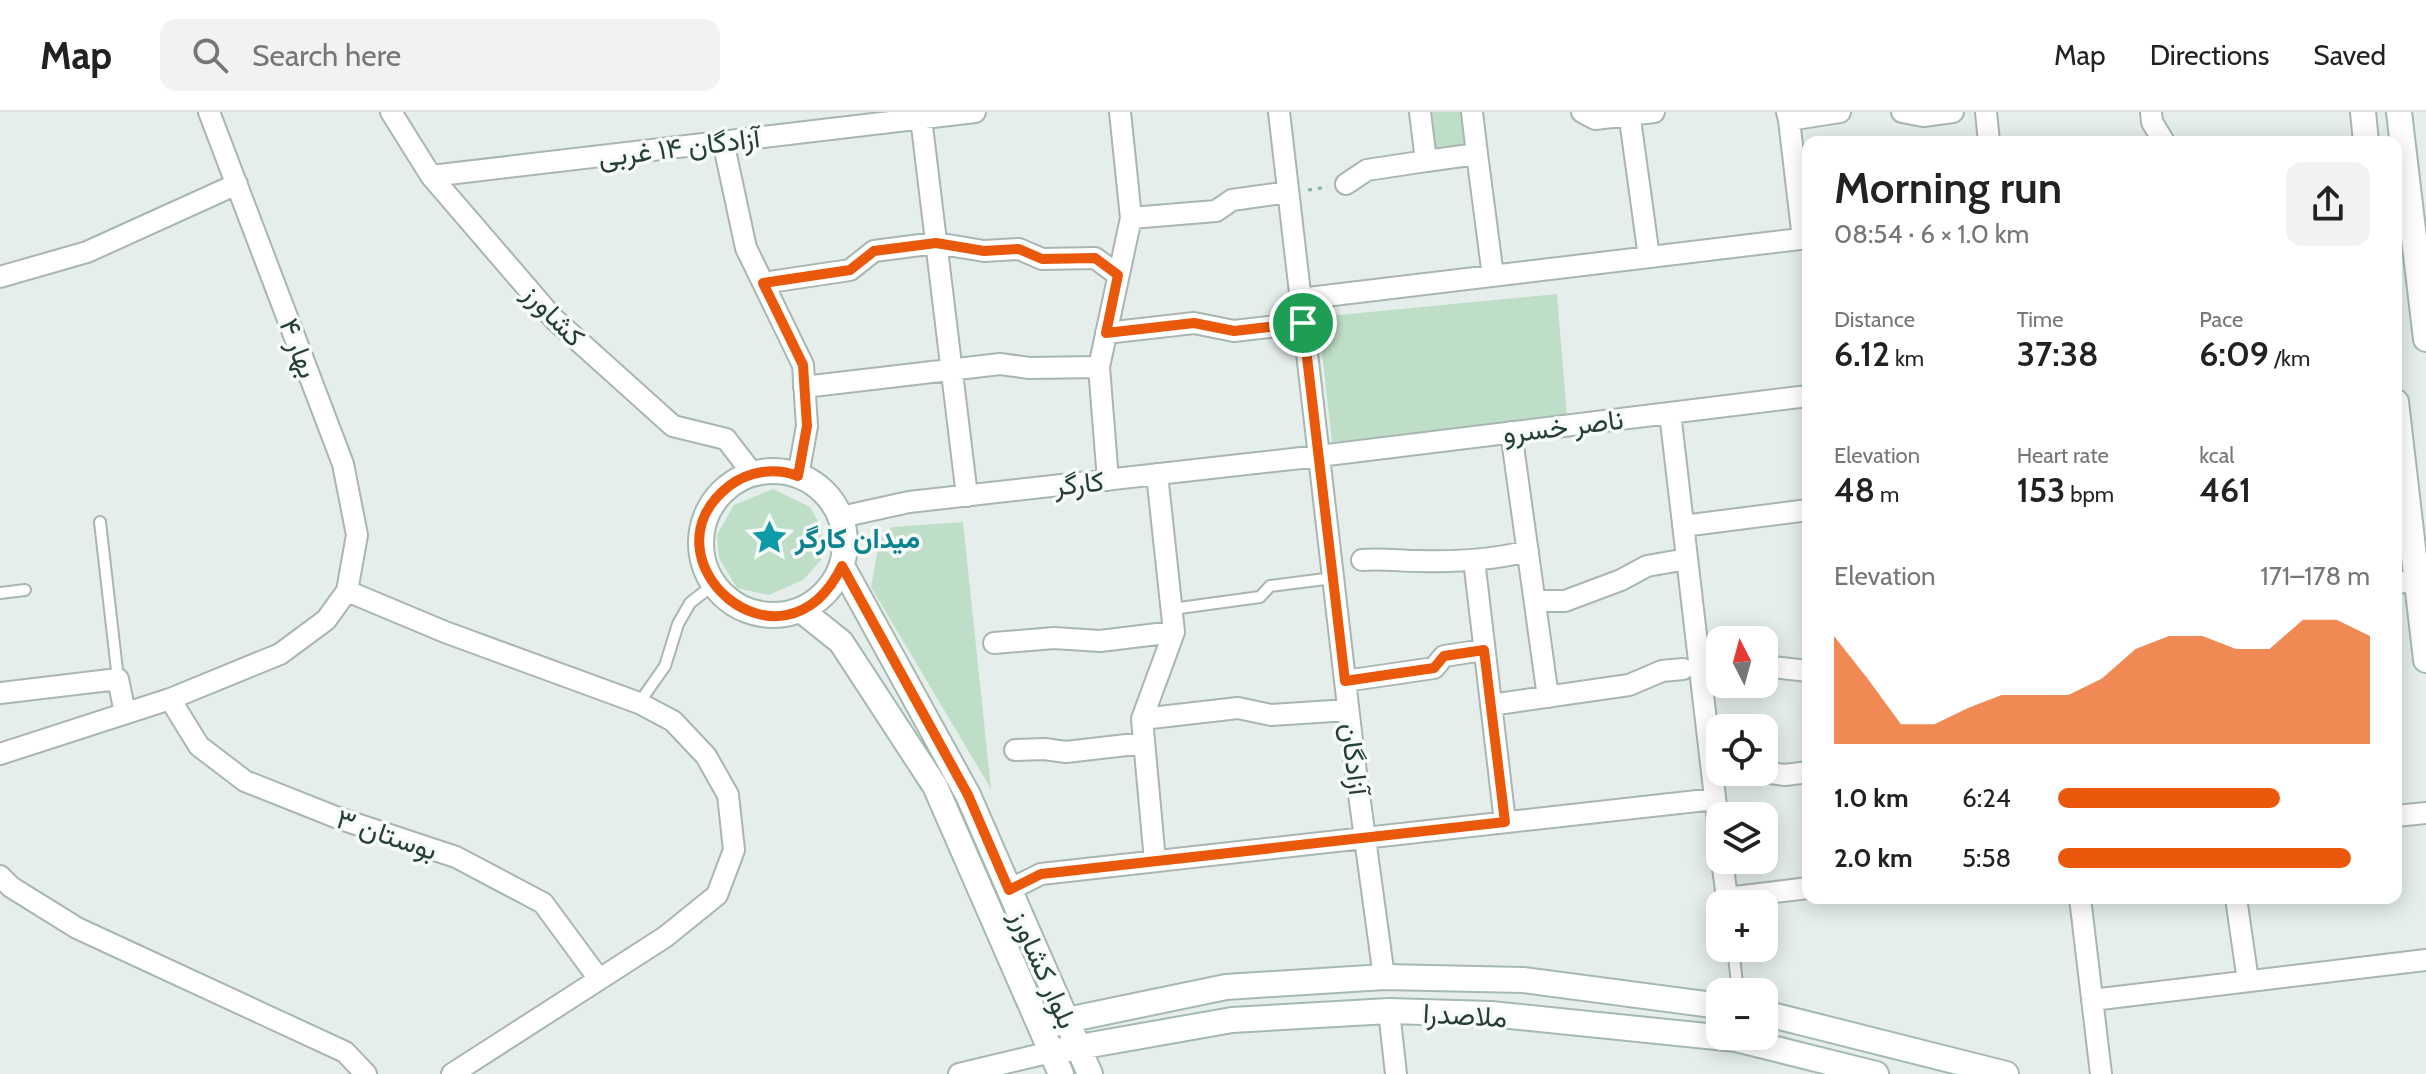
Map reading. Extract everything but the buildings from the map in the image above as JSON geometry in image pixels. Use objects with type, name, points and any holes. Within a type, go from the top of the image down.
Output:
[{"type":"main road","points":[[2363,112],[2365,136]]},
{"type":"main road","points":[[2399,112],[2421,258],[2426,339]]},
{"type":"main road","points":[[762,471],[798,476],[810,480],[829,496],[841,517],[846,541],[842,566],[826,592],[801,610],[777,616],[753,613],[730,603],[713,585],[702,563],[700,539],[706,515],[719,494],[738,479],[762,471]]},
{"type":"main road","points":[[2402,512],[2406,582],[2426,660]]},
{"type":"main road","name":"بلوار کشاورز","points":[[842,566],[968,795],[1090,1074]]},
{"type":"main road","name":"بلوار کشاورز","points":[[801,610],[841,642],[935,786],[1056,1063]]},
{"type":"main road","name":"ملاصدرا","points":[[1041,1028],[1226,987],[1384,977],[1523,980],[1706,1004]]},
{"type":"main road","name":"ملاصدرا","points":[[1056,1063],[1079,1048],[1232,1020],[1389,1011],[1491,1014],[1736,1039],[1876,1074]]},
{"type":"main road","points":[[1778,1017],[2006,1074]]},
{"type":"street","name":"بهار ۴","points":[[209,112],[343,464],[357,535],[347,591]]},
{"type":"street","name":"کشاورز","points":[[391,112],[431,176],[554,319],[673,426],[726,439],[753,474]]},
{"type":"street","name":"آزادگان ۱۴ غربی","points":[[431,176],[975,112]]},
{"type":"street","points":[[1108,480],[1099,367],[1131,218],[1120,112]]},
{"type":"street","name":"آزادگان","points":[[1279,112],[1348,710],[1384,977]]},
{"type":"street","points":[[1420,112],[1426,161]]},
{"type":"street","points":[[1472,112],[1493,276]]},
{"type":"street","points":[[1582,112],[1595,119],[1654,112]]},
{"type":"street","points":[[1902,112],[1923,116],[1953,112]]},
{"type":"street","points":[[1986,112],[1988,136]]},
{"type":"street","points":[[2151,112],[2152,122],[2160,136]]},
{"type":"street","points":[[1802,211],[1788,116],[1846,113]]},
{"type":"street","points":[[1629,114],[1649,257]]},
{"type":"street","points":[[921,118],[967,496]]},
{"type":"street","points":[[723,141],[746,248],[803,365],[807,426],[798,476]]},
{"type":"street","points":[[1346,184],[1367,170],[1477,154]]},
{"type":"street","points":[[0,277],[87,252],[237,184]]},
{"type":"street","points":[[1131,218],[1216,211],[1232,200],[1288,192]]},
{"type":"street","points":[[1300,299],[1802,238]]},
{"type":"street","points":[[763,283],[850,270],[874,251],[936,243],[984,251],[1019,249],[1042,259],[1095,258],[1118,275]]},
{"type":"street","points":[[1106,333],[1194,323],[1234,331],[1303,323]]},
{"type":"street","points":[[804,387],[1000,364],[1029,368],[1099,367]]},
{"type":"street","name":"ناصر خسرو","points":[[1319,456],[1802,397]]},
{"type":"street","points":[[1670,413],[1715,802]]},
{"type":"street","points":[[1511,432],[1548,697]]},
{"type":"street","name":"کارگر","points":[[841,517],[909,502],[1319,456]]},
{"type":"street","points":[[1155,861],[1142,719],[1174,632],[1157,474]]},
{"type":"street","points":[[1683,526],[1802,511]]},
{"type":"street","points":[[1362,560],[1497,559],[1528,551]]},
{"type":"street","points":[[1543,601],[1565,601],[1621,580],[1647,566],[1687,559]]},
{"type":"street","points":[[1474,560],[1505,822]]},
{"type":"street","points":[[0,754],[170,699],[280,654],[326,620],[347,591],[445,632],[639,703],[673,721],[706,756],[728,795],[734,850],[717,895],[665,937],[452,1074]]},
{"type":"street","points":[[994,643],[1054,638],[1100,641],[1174,632]]},
{"type":"street","points":[[1345,681],[1434,668],[1444,656],[1484,650]]},
{"type":"street","points":[[1491,705],[1629,685],[1662,671],[1701,666]]},
{"type":"street","points":[[1778,668],[1802,670]]},
{"type":"street","points":[[0,693],[118,679],[125,713]]},
{"type":"street","name":"بوستان ۳","points":[[170,699],[199,746],[245,781],[338,818],[456,857],[543,903],[599,979]]},
{"type":"street","points":[[1142,719],[1238,708],[1271,715],[1348,710]]},
{"type":"street","points":[[1015,750],[1066,752],[1144,743]]},
{"type":"street","points":[[1778,774],[1802,773]]},
{"type":"street","points":[[1009,890],[1041,874],[1715,799]]},
{"type":"street","points":[[2402,815],[2426,813]]},
{"type":"street","points":[[0,876],[11,887],[77,928],[345,1052],[366,1074]]},
{"type":"street","points":[[1778,893],[1802,889]]},
{"type":"street","points":[[2081,904],[2101,1074]]},
{"type":"street","points":[[2237,904],[2248,981]]},
{"type":"street","points":[[2092,1000],[2426,960]]},
{"type":"street","points":[[1389,1011],[1396,1074]]},
{"type":"street","points":[[959,1074],[1056,1063]]},
{"type":"lane","points":[[100,522],[118,679]]},
{"type":"lane","points":[[1172,609],[1260,597],[1270,586],[1333,578]]},
{"type":"lane","points":[[639,703],[665,666],[678,624],[690,603],[713,585]]},
{"type":"lane","points":[[0,593],[25,590]]},
{"type":"path","points":[[1288,192],[1346,184]]},
{"type":"green space","points":[[1430,112],[1461,112],[1465,144],[1435,148]]},
{"type":"green space","points":[[1557,294],[1567,417],[1332,442],[1318,317]]},
{"type":"green space","points":[[773,489],[810,507],[822,529],[821,560],[803,580],[769,595],[737,588],[719,558],[717,535],[734,505]]},
{"type":"green space","points":[[963,522],[991,789],[871,587],[880,537],[892,527]]},
{"type":"place","name":"میدان کارگر","points":[[769,538]]},
{"type":"route","points":[[936,243],[984,251],[1019,249],[1042,259],[1095,258],[1118,275],[1106,333],[1194,323],[1234,331],[1303,323],[1345,681],[1434,668],[1444,656],[1484,650],[1505,822],[1041,874],[1009,890],[968,795],[842,566],[833,584],[819,599],[801,610],[777,616],[753,613],[730,603],[713,585],[702,563],[700,539],[706,515],[719,494],[738,479],[762,471],[798,476],[807,426],[803,365],[763,283],[850,270],[874,251],[936,243]]}]
